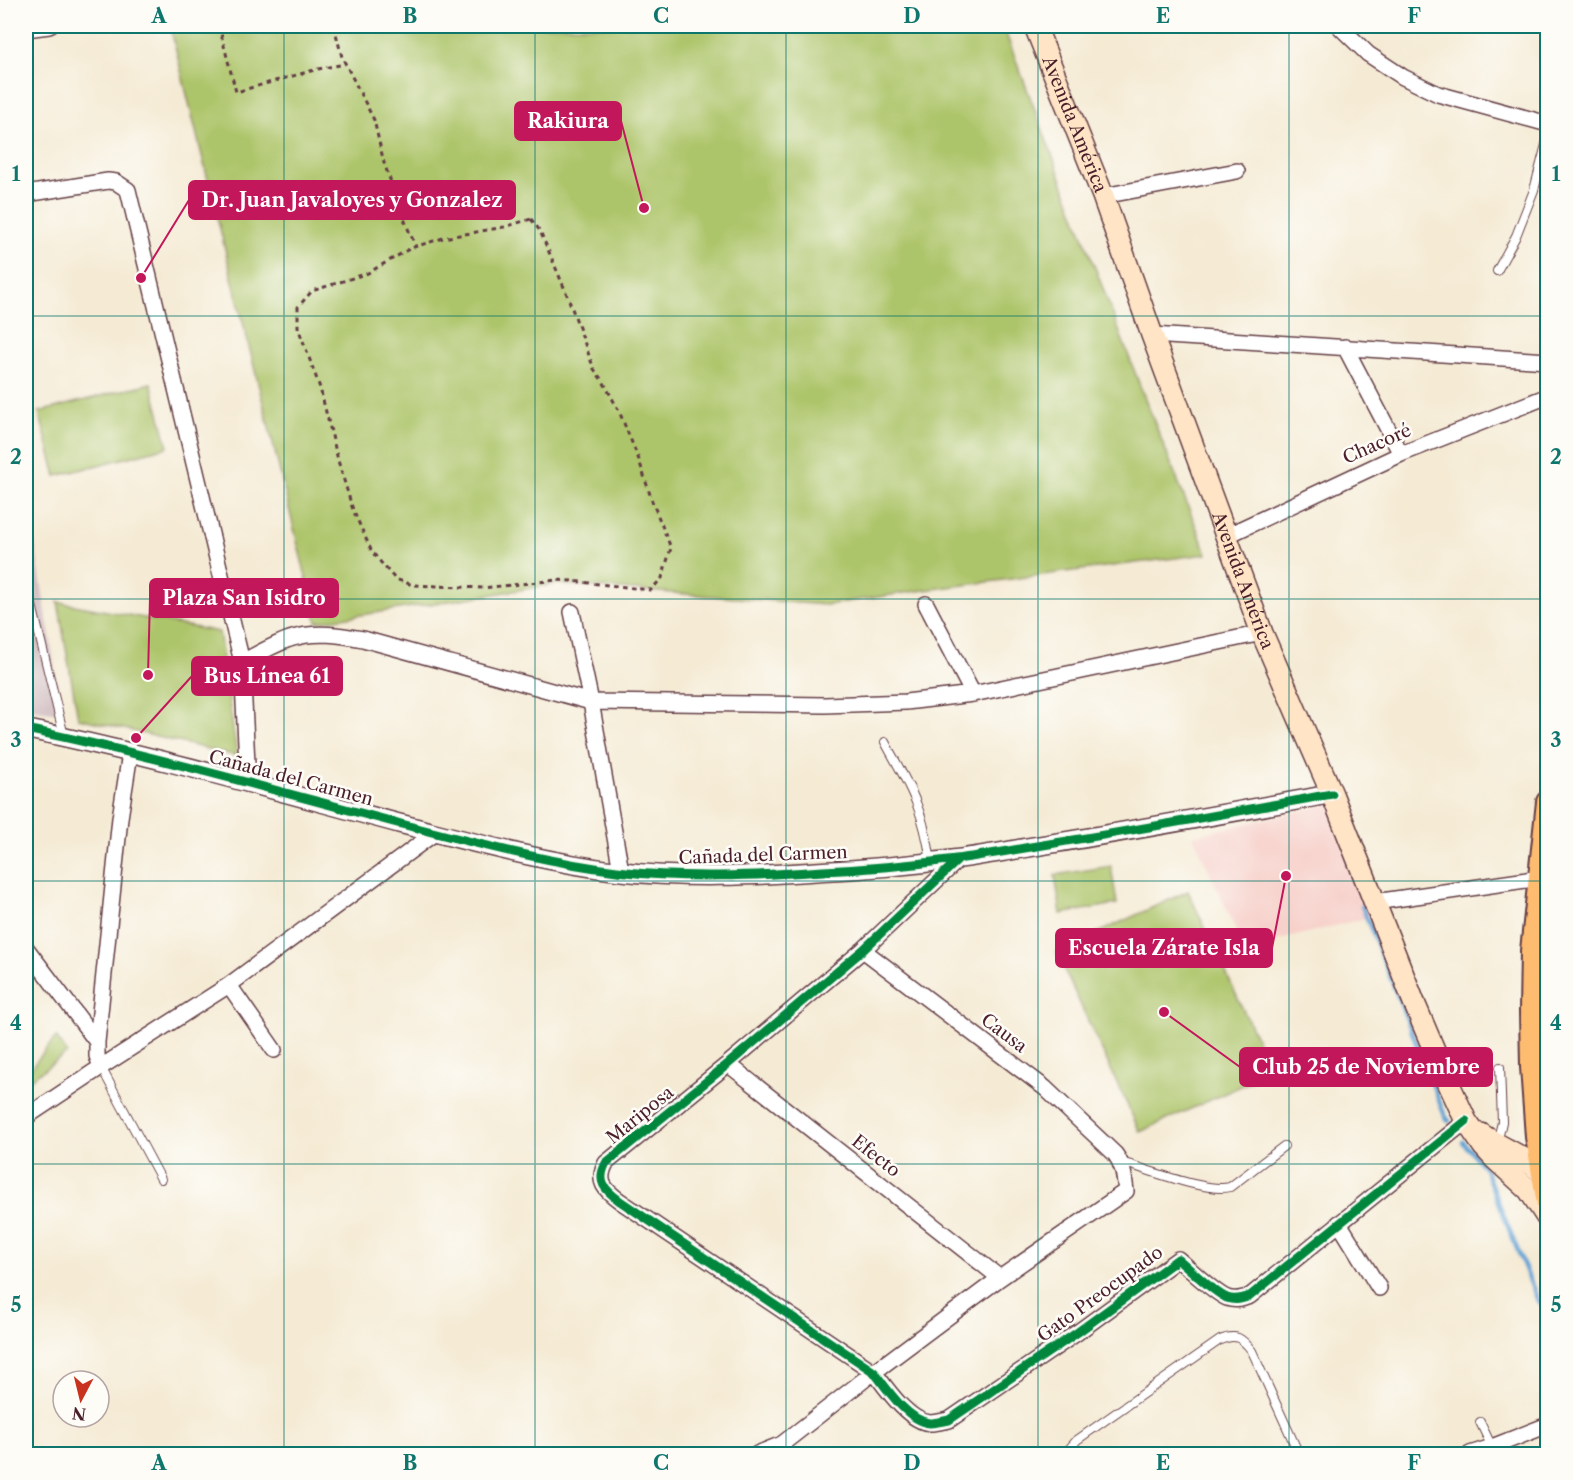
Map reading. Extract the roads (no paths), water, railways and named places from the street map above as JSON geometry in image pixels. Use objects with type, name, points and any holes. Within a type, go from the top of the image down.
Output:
[{"type":"main road","name":"Avenida América","points":[[1035,26],[1103,196],[1262,633],[1332,794],[1443,1071],[1468,1124],[1484,1147],[1529,1190],[1548,1219]]},
{"type":"main road","points":[[1548,802],[1533,951],[1531,1011],[1537,1137],[1548,1204]]},
{"type":"main road","points":[[1468,1124],[1497,1145],[1517,1154],[1543,1175]]},
{"type":"street","points":[[26,29],[49,26]]},
{"type":"street","points":[[1339,26],[1368,54],[1403,77],[1438,94],[1548,124]]},
{"type":"street","points":[[1103,196],[1237,171]]},
{"type":"street","points":[[26,194],[108,181],[116,182],[128,190],[242,662],[248,784]]},
{"type":"street","points":[[1152,335],[1548,360]]},
{"type":"street","points":[[1346,347],[1401,453]]},
{"type":"street","name":"Chacoré","points":[[1226,536],[1401,453],[1548,396]]},
{"type":"street","points":[[926,604],[973,694]]},
{"type":"street","points":[[572,612],[591,702],[621,871]]},
{"type":"street","points":[[242,662],[293,638],[337,634],[363,639],[591,702],[825,705],[906,702],[973,694],[1262,633]]},
{"type":"street","name":"Cañada del Carmen","points":[[26,729],[130,753],[544,859],[621,871],[725,877],[868,868],[959,859],[1173,824],[1332,794]]},
{"type":"street","points":[[100,1066],[97,1042],[120,818],[130,753]]},
{"type":"street","points":[[26,1117],[100,1066],[229,985],[436,832]]},
{"type":"street","name":"Mariposa","points":[[874,1372],[609,1193],[603,1185],[602,1170],[606,1163],[863,950],[959,859]]},
{"type":"street","points":[[1375,902],[1540,879]]},
{"type":"street","points":[[26,948],[97,1042]]},
{"type":"street","name":"Causa","points":[[863,950],[1045,1088],[1118,1158]]},
{"type":"street","points":[[229,985],[274,1050]]},
{"type":"street","name":"Efecto","points":[[728,1064],[1000,1278]]},
{"type":"street","name":"Gato Preocupado","points":[[874,1372],[901,1407],[920,1420],[930,1423],[949,1420],[1078,1332],[1178,1258],[1217,1292],[1228,1298],[1239,1300],[1250,1296],[1339,1223],[1468,1124]]},
{"type":"street","points":[[757,1455],[783,1449],[874,1372],[1000,1278],[1126,1191],[1124,1174],[1118,1158]]},
{"type":"street","points":[[1339,1223],[1379,1288]]},
{"type":"street","points":[[1470,1455],[1548,1425]]},
{"type":"lane","points":[[1497,271],[1516,236],[1534,190],[1548,138]]},
{"type":"lane","points":[[26,585],[64,737]]},
{"type":"lane","points":[[885,742],[918,807],[932,862]]},
{"type":"lane","points":[[100,1066],[161,1179]]},
{"type":"lane","points":[[1497,1145],[1502,1122],[1500,1067]]},
{"type":"lane","points":[[1118,1158],[1192,1183],[1224,1188],[1230,1187],[1284,1146]]},
{"type":"lane","points":[[1066,1455],[1077,1440],[1229,1336],[1244,1340],[1252,1350],[1299,1455]]},
{"type":"lane","points":[[1480,1422],[1492,1448]]},
{"type":"waterway","points":[[1362,906],[1445,1116],[1449,1121]]},
{"type":"waterway","points":[[1463,1142],[1484,1167],[1538,1301],[1548,1309]]},
{"type":"place","name":"Rakiura","points":[[644,208]]},
{"type":"place","name":"Dr. Juan Javaloyes y Gonzalez","points":[[141,278]]},
{"type":"place","name":"Plaza San Isidro","points":[[148,675]]},
{"type":"place","name":"Bus Línea 61","points":[[136,738]]},
{"type":"place","name":"Escuela Zárate Isla","points":[[1286,876]]},
{"type":"place","name":"Club 25 de Noviembre","points":[[1164,1012]]}]
